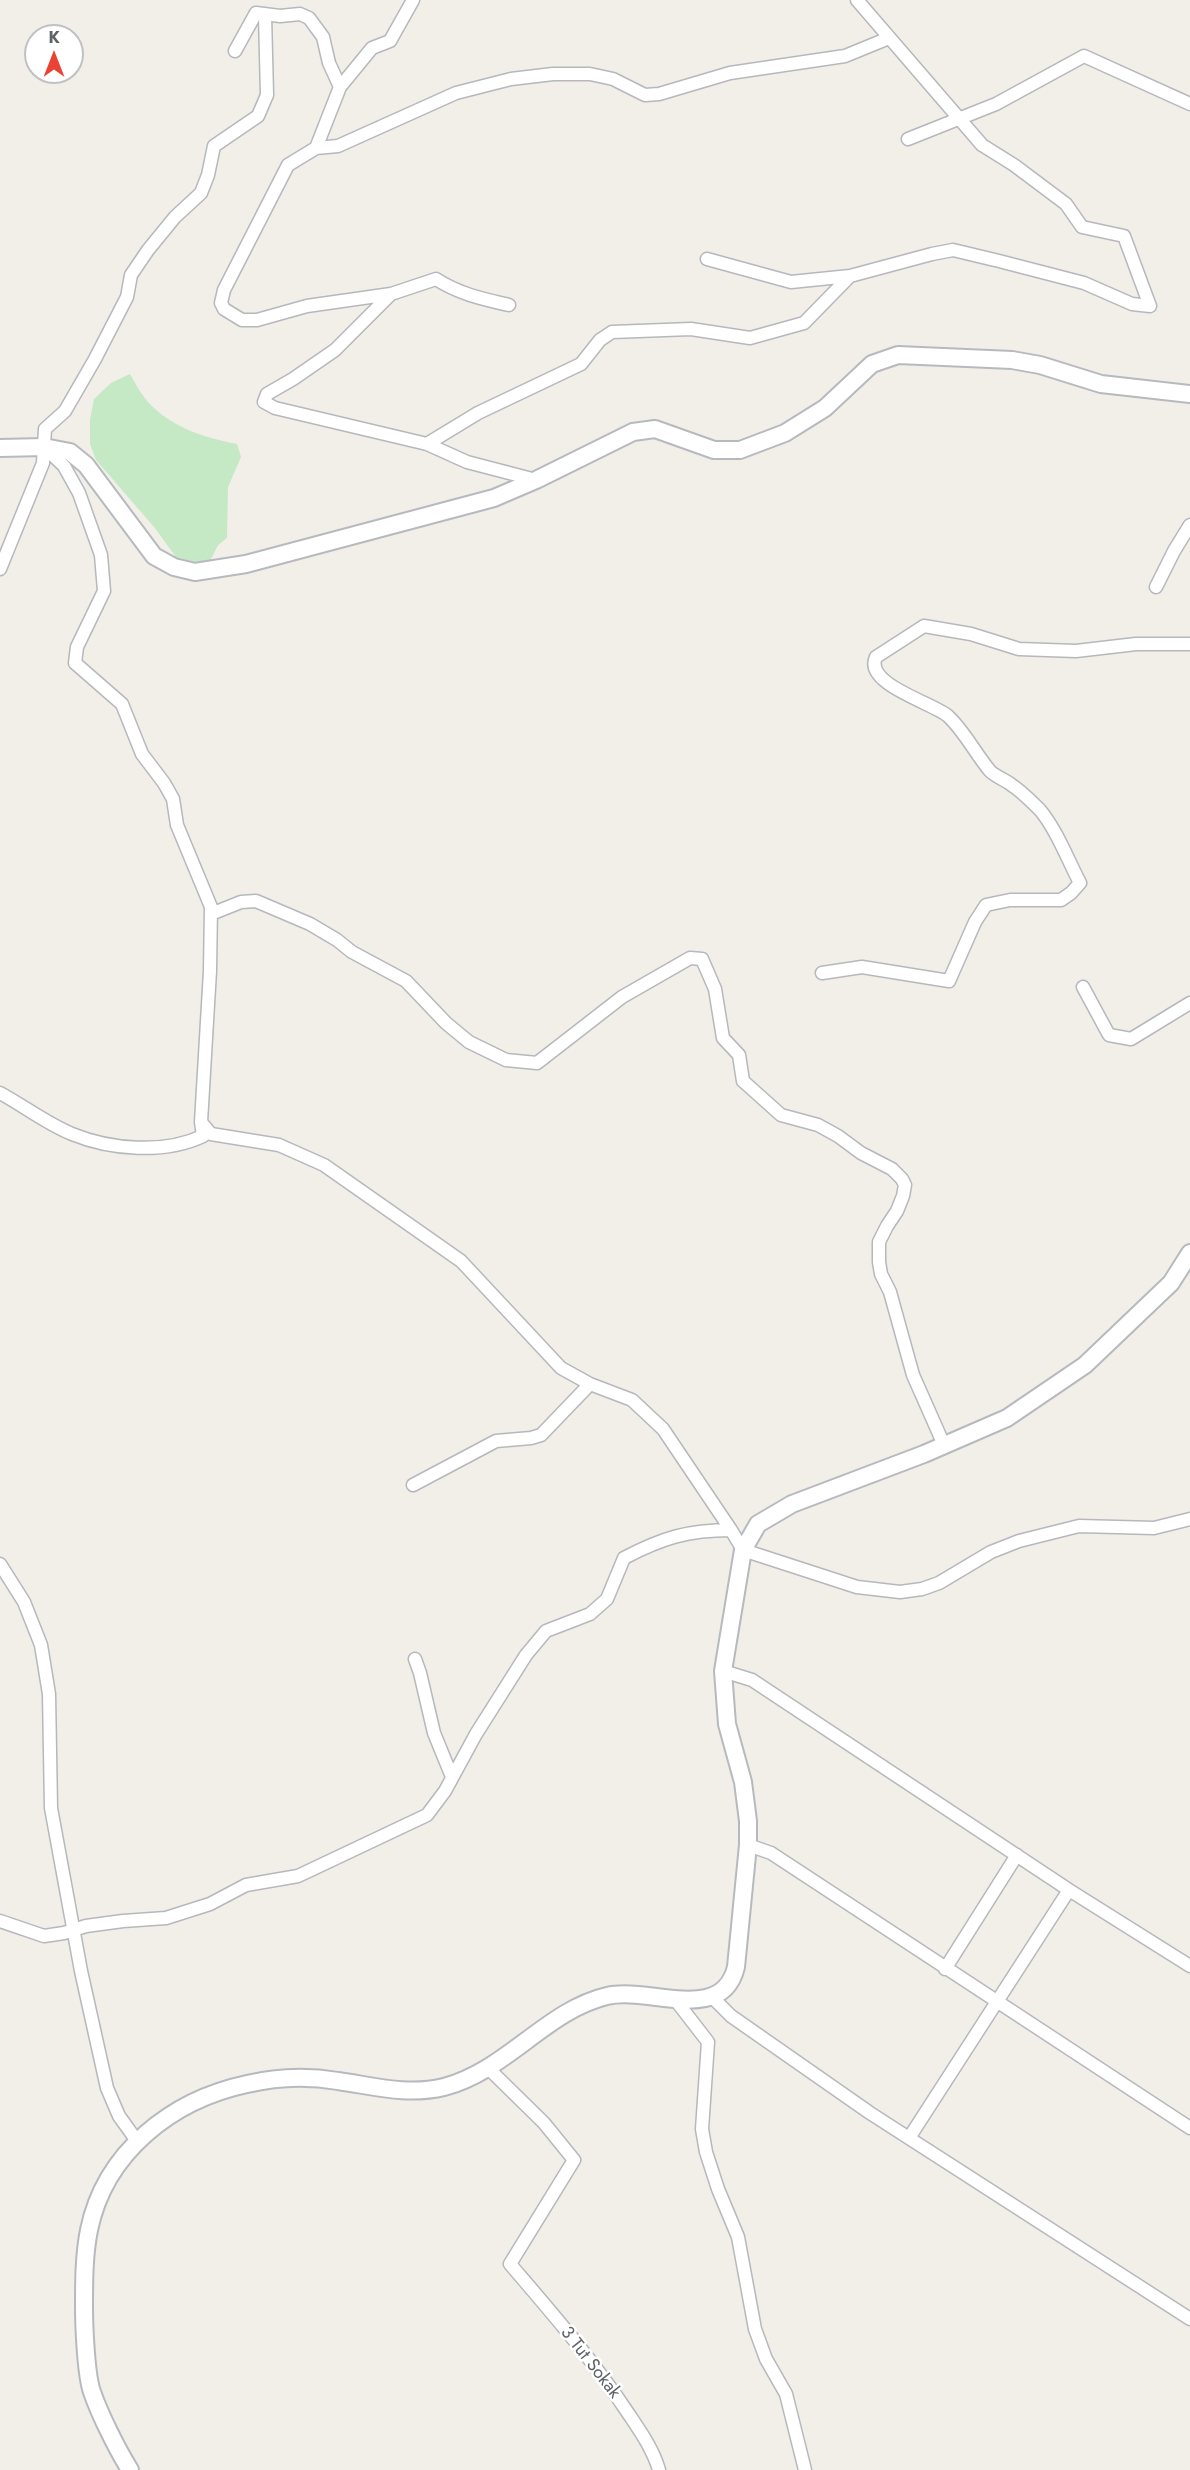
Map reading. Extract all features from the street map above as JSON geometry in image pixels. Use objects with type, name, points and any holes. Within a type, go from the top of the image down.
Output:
[{"type":"street","points":[[316,148],[340,87],[372,48],[390,41],[413,0]]},
{"type":"street","points":[[707,259],[791,282],[850,276],[953,250],[1083,283],[1132,304],[1150,306],[1124,236],[1082,227],[1066,204],[1014,165],[982,145],[857,0]]},
{"type":"street","points":[[235,51],[256,13],[300,15],[309,18],[322,37],[329,63],[340,87]]},
{"type":"street","points":[[0,569],[43,463],[45,429],[65,411],[95,359],[128,297],[131,276],[148,250],[175,217],[201,193],[208,175],[214,146],[258,116],[267,95],[265,15]]},
{"type":"street","points":[[509,305],[471,296],[450,288],[436,279],[391,294],[307,306],[257,320],[242,320],[224,309],[221,303],[224,290],[288,165],[316,148],[338,147],[456,93],[511,79],[553,74],[590,74],[613,79],[645,95],[659,94],[730,73],[846,56],[889,38]]},
{"type":"street","points":[[908,139],[996,104],[1083,56],[1190,104]]},
{"type":"street","points":[[428,444],[478,413],[581,364],[600,340],[612,332],[691,328],[750,338],[804,323],[850,276]]},
{"type":"street","points":[[391,294],[335,350],[267,394],[264,402],[275,408],[428,444],[467,462],[536,480]]},
{"type":"street","points":[[0,448],[45,447],[70,452],[86,465],[154,556],[174,567],[195,572],[246,564],[494,498],[633,432],[655,429],[714,450],[740,450],[785,433],[825,408],[872,364],[898,355],[1012,360],[1040,365],[1101,384],[1190,394]]},
{"type":"street","points":[[0,1093],[72,1134],[108,1145],[154,1147],[189,1142],[203,1136],[201,1122],[210,971],[211,907],[192,867],[177,825],[173,799],[142,754],[122,704],[75,663],[77,647],[104,591],[101,555],[79,493],[64,466],[45,447]]},
{"type":"street","points":[[1156,587],[1190,525]]},
{"type":"street","points":[[822,973],[862,967],[949,981],[975,922],[986,905],[1010,900],[1061,900],[1080,883],[1040,811],[1013,786],[991,772],[969,740],[947,715],[903,693],[880,677],[874,669],[876,657],[924,626],[970,634],[1019,649],[1076,651],[1136,644],[1190,644]]},
{"type":"street","points":[[211,914],[241,902],[256,902],[310,924],[352,952],[406,981],[446,1023],[469,1042],[506,1060],[537,1063],[622,997],[690,958],[702,958],[715,989],[723,1038],[739,1055],[743,1081],[781,1115],[803,1119],[828,1130],[861,1153],[892,1169],[903,1179],[903,1196],[879,1242],[880,1274],[890,1292],[914,1375],[944,1445]]},
{"type":"street","points":[[1083,987],[1109,1035],[1131,1039],[1190,1004]]},
{"type":"street","points":[[201,1122],[211,1134],[279,1145],[324,1165],[461,1261],[561,1368],[590,1384],[632,1400],[663,1429],[743,1550],[846,1584],[900,1592],[922,1589],[939,1583],[991,1552],[1029,1538],[1079,1526],[1154,1528],[1190,1519]]},
{"type":"street","points":[[130,2470],[91,2391],[84,2322],[84,2278],[88,2231],[97,2201],[111,2174],[137,2141],[185,2106],[212,2094],[248,2084],[308,2078],[338,2080],[400,2092],[421,2091],[463,2080],[488,2068],[572,2010],[591,2001],[629,1994],[696,2000],[713,1998],[728,1987],[736,1967],[748,1845],[748,1821],[743,1782],[724,1706],[723,1671],[743,1550],[758,1524],[792,1504],[1007,1418],[1085,1365],[1171,1283],[1190,1253]]},
{"type":"street","points":[[413,1485],[496,1441],[531,1438],[541,1434],[590,1384]]},
{"type":"street","points":[[0,1921],[44,1936],[86,1926],[166,1918],[210,1904],[246,1885],[298,1876],[427,1815],[526,1655],[546,1631],[590,1614],[608,1599],[624,1558],[654,1542],[700,1530],[731,1530]]},
{"type":"street","points":[[0,1564],[24,1602],[45,1660],[49,1694],[51,1808],[74,1930],[107,2088],[119,2116],[137,2141]]},
{"type":"street","points":[[415,1659],[434,1732],[452,1777]]},
{"type":"street","points":[[723,1671],[752,1680],[1069,1890],[1190,1966]]},
{"type":"street","points":[[748,1845],[771,1853],[996,2003],[1190,2128]]},
{"type":"street","points":[[945,1969],[1017,1855]]},
{"type":"street","points":[[909,2138],[1069,1890]]},
{"type":"street","points":[[674,1998],[708,2042],[702,2129],[706,2152],[718,2189],[738,2237],[755,2329],[766,2359],[786,2394],[805,2470]]},
{"type":"street","points":[[713,1998],[731,2016],[909,2138],[1190,2319]]},
{"type":"street","name":"3 Tut Sokak","points":[[488,2068],[544,2123],[574,2160],[510,2264],[619,2398],[647,2441],[659,2470]]},
{"type":"green space","points":[[130,374],[148,402],[167,419],[200,434],[237,444],[241,457],[228,487],[227,538],[218,545],[208,565],[176,557],[154,527],[96,460],[90,444],[90,420],[94,399],[111,383]]}]
